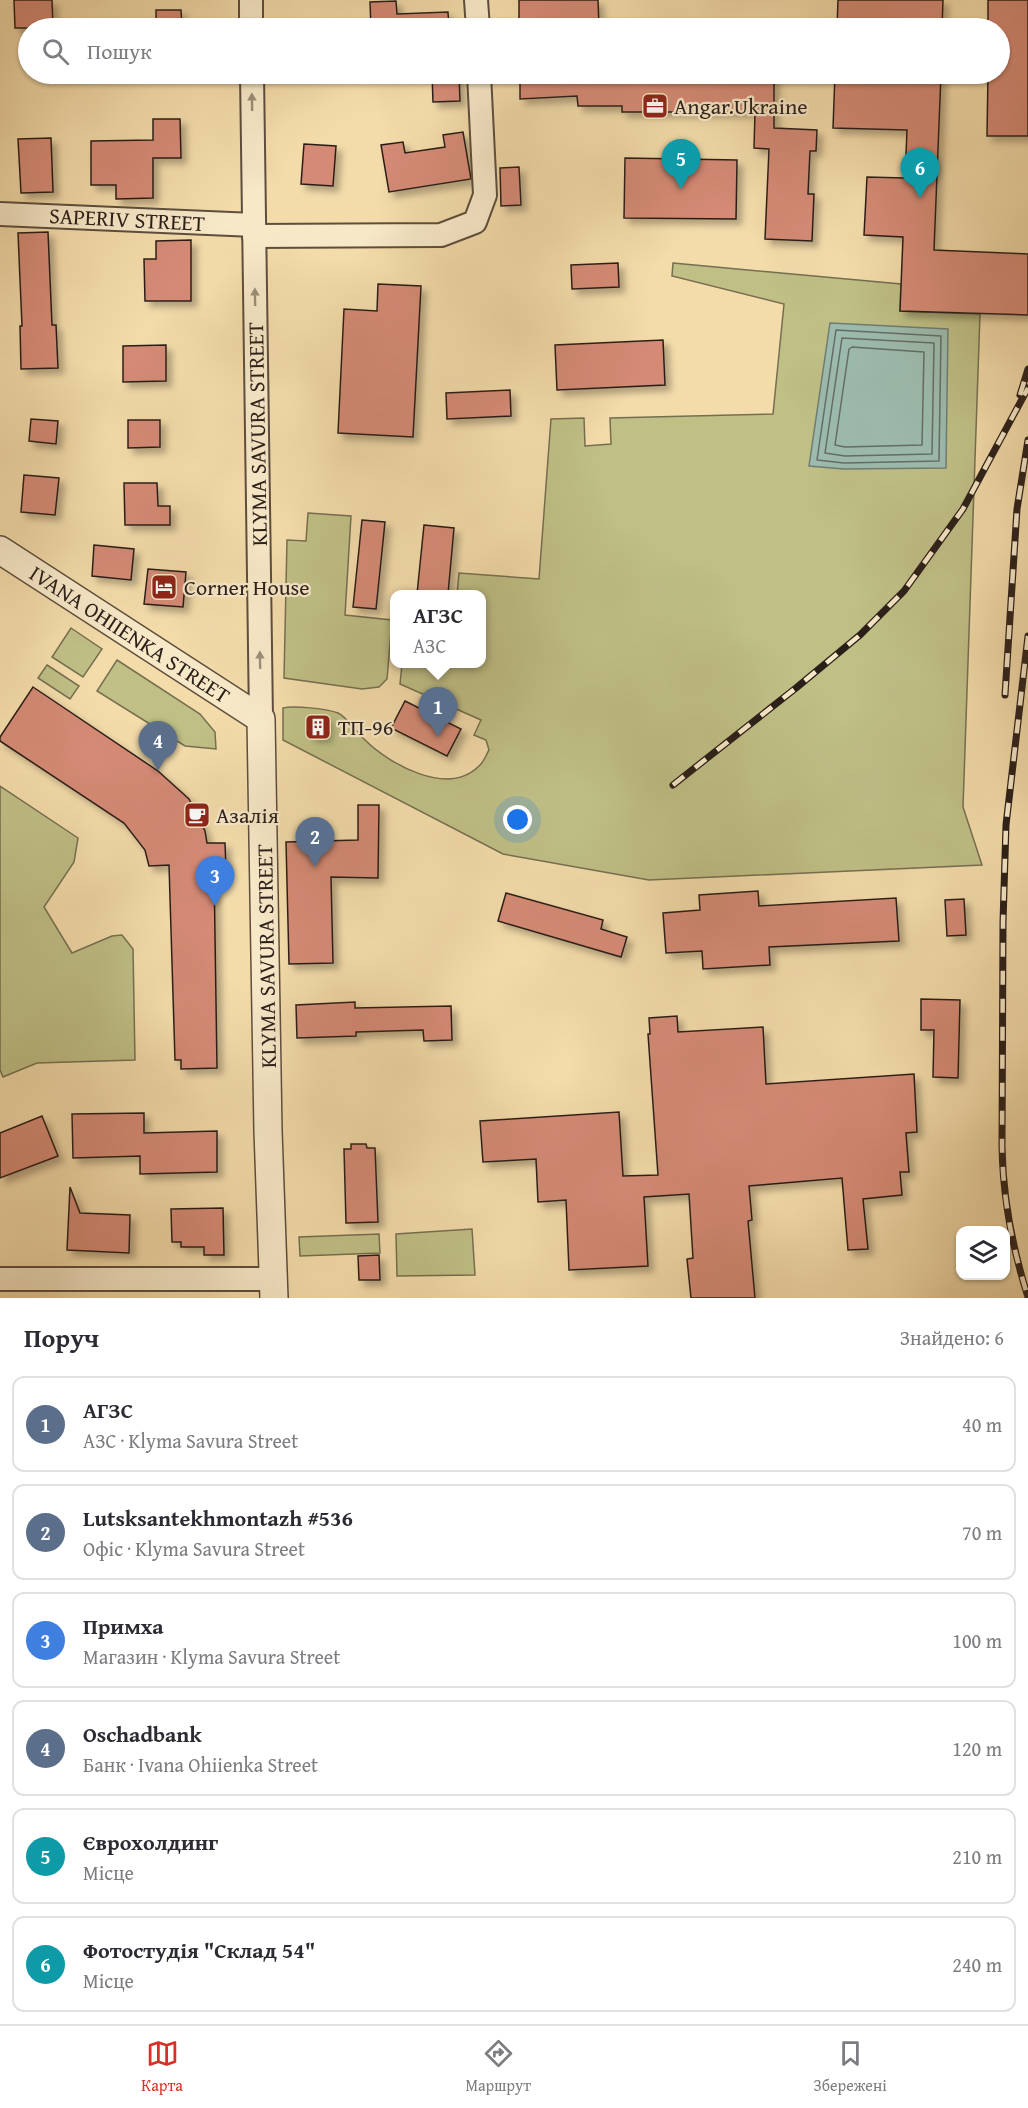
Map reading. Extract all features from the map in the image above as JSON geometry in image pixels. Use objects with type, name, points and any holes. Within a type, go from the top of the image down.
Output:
[{"type":"street","points":[[251,0],[251,18]]},
{"type":"street","points":[[476,0],[477,18]]},
{"type":"street","name":"KLYMA SAVURA STREET","points":[[252,84],[268,1131],[273,1289]]},
{"type":"street","name":"SAPERIV STREET","points":[[0,214],[254,230],[441,235],[475,222],[485,195],[480,84]]},
{"type":"street","name":"IVANA OHIIENKA STREET","points":[[0,550],[261,719]]},
{"type":"street","points":[[0,1279],[273,1289]]},
{"type":"green space","points":[[673,263],[901,284],[900,311],[980,314],[963,807],[982,865],[649,880],[503,854],[283,740],[283,708],[302,707],[327,710],[341,715],[375,749],[389,759],[420,774],[452,779],[466,775],[481,764],[489,750],[486,740],[474,735],[481,720],[400,684],[402,668],[486,668],[486,590],[457,590],[459,573],[539,579],[551,419],[584,418],[585,446],[611,444],[610,418],[773,414],[784,304],[672,276]]},
{"type":"green space","points":[[308,513],[351,516],[345,615],[390,620],[387,679],[379,687],[362,689],[284,678],[287,540],[306,541]]},
{"type":"green space","points":[[71,628],[102,649],[83,677],[52,657]]},
{"type":"green space","points":[[117,660],[200,714],[215,732],[216,749],[185,746],[97,691]]},
{"type":"green space","points":[[47,665],[79,686],[70,699],[38,678]]},
{"type":"green space","points":[[0,786],[78,838],[74,862],[44,907],[72,953],[112,936],[122,935],[133,949],[135,1060],[37,1063],[3,1077],[0,1070]]},
{"type":"green space","points":[[472,1229],[475,1275],[397,1276],[396,1234]]},
{"type":"green space","points":[[379,1234],[380,1253],[300,1256],[299,1237]]},
{"type":"water","points":[[830,323],[948,329],[946,468],[844,469],[809,466]]},
{"type":"building","points":[[14,0],[52,0],[53,18],[18,18],[18,28],[15,28]]},
{"type":"building","points":[[519,0],[598,0],[599,18],[519,18]]},
{"type":"building","points":[[838,0],[943,0],[942,18],[837,18]]},
{"type":"building","points":[[988,0],[1028,0],[1028,136],[987,136],[988,84],[1010,84],[1010,18],[988,18]]},
{"type":"building","points":[[396,1],[397,14],[448,12],[448,18],[371,18],[370,2]]},
{"type":"building","points":[[156,10],[181,10],[181,18],[156,18]]},
{"type":"building","points":[[432,84],[459,84],[460,101],[433,102]]},
{"type":"building","points":[[520,84],[774,84],[774,128],[817,130],[816,151],[810,151],[808,194],[814,194],[812,241],[765,239],[769,149],[754,148],[755,112],[622,112],[622,106],[578,106],[577,96],[520,99]]},
{"type":"building","points":[[835,84],[941,84],[934,250],[1028,254],[1028,315],[900,311],[903,237],[864,235],[867,177],[905,178],[907,130],[833,128]]},
{"type":"building","points":[[153,119],[180,119],[181,158],[153,158],[153,198],[116,199],[116,185],[91,185],[91,141],[153,140]]},
{"type":"building","points":[[463,132],[471,179],[389,192],[381,145],[403,142],[405,153],[445,147],[443,135]]},
{"type":"building","points":[[51,138],[53,192],[21,193],[18,139]]},
{"type":"building","points":[[304,144],[336,146],[333,186],[301,184]]},
{"type":"building","points":[[625,158],[737,160],[736,219],[624,218]]},
{"type":"building","points":[[519,167],[521,205],[501,206],[500,168]]},
{"type":"building","points":[[48,232],[52,325],[56,325],[58,368],[21,369],[20,326],[22,326],[18,233]]},
{"type":"building","points":[[191,240],[191,301],[145,301],[144,259],[156,259],[156,241]]},
{"type":"building","points":[[618,263],[619,287],[572,289],[571,265]]},
{"type":"building","points":[[378,284],[421,286],[413,437],[338,433],[344,309],[377,311]]},
{"type":"building","points":[[663,340],[665,385],[557,390],[555,345]]},
{"type":"building","points":[[166,345],[166,381],[123,382],[123,346]]},
{"type":"building","points":[[510,390],[511,416],[447,419],[446,393]]},
{"type":"building","points":[[31,419],[58,421],[56,444],[29,441]]},
{"type":"building","points":[[128,420],[160,420],[160,447],[128,448]]},
{"type":"building","points":[[24,475],[59,478],[55,515],[21,512]]},
{"type":"building","points":[[124,483],[157,483],[158,506],[170,506],[170,525],[125,525]]},
{"type":"building","points":[[362,520],[385,522],[376,609],[353,607]]},
{"type":"building","points":[[424,525],[454,528],[448,590],[417,590]]},
{"type":"building","points":[[94,545],[134,549],[131,580],[92,576]]},
{"type":"building","points":[[148,569],[186,572],[183,607],[144,604]]},
{"type":"building","points":[[33,687],[158,771],[189,799],[205,831],[207,843],[225,843],[226,869],[214,869],[217,1068],[181,1069],[181,1060],[175,1060],[169,865],[149,866],[145,850],[124,823],[0,741],[0,737]]},
{"type":"building","points":[[405,701],[461,729],[447,756],[391,728]]},
{"type":"building","name":"ТП-96","points":[[311,717],[327,717],[326,737],[310,736]]},
{"type":"building","points":[[358,805],[379,805],[378,878],[331,877],[333,963],[289,964],[286,842],[358,840]]},
{"type":"building","points":[[758,891],[759,906],[896,898],[899,941],[769,947],[770,965],[703,969],[702,951],[666,953],[663,913],[700,910],[699,895]]},
{"type":"building","points":[[506,893],[603,920],[601,929],[627,937],[621,957],[498,921]]},
{"type":"building","points":[[964,899],[966,935],[947,936],[945,900]]},
{"type":"building","points":[[921,999],[960,1000],[958,1078],[933,1077],[934,1030],[921,1030]]},
{"type":"building","points":[[355,1002],[355,1008],[451,1006],[452,1040],[424,1041],[423,1030],[356,1032],[356,1036],[297,1038],[296,1005]]},
{"type":"building","points":[[677,1016],[678,1032],[763,1027],[766,1084],[914,1074],[917,1132],[906,1133],[909,1172],[900,1172],[902,1195],[863,1199],[868,1249],[848,1250],[842,1178],[749,1186],[752,1220],[748,1221],[755,1298],[691,1298],[687,1259],[693,1258],[689,1194],[644,1197],[648,1266],[569,1270],[566,1200],[538,1202],[536,1159],[483,1162],[480,1121],[619,1112],[623,1176],[658,1175],[648,1034],[650,1034],[649,1018]]},
{"type":"building","points":[[144,1113],[144,1133],[217,1131],[217,1172],[140,1174],[140,1156],[73,1158],[72,1114]]},
{"type":"building","points":[[42,1116],[58,1156],[0,1178],[0,1133]]},
{"type":"building","points":[[351,1144],[366,1144],[367,1148],[375,1148],[378,1222],[346,1223],[344,1149],[351,1149]]},
{"type":"building","points":[[70,1187],[80,1213],[130,1215],[129,1253],[67,1250]]},
{"type":"building","points":[[223,1208],[224,1255],[204,1255],[204,1247],[181,1247],[181,1242],[172,1242],[171,1209]]},
{"type":"building","points":[[379,1255],[380,1280],[359,1280],[358,1256]]},
{"type":"railway","points":[[1020,395],[1028,369]]},
{"type":"railway","points":[[673,785],[860,635],[904,591],[963,509],[1028,388]]},
{"type":"railway","points":[[1005,695],[1017,509],[1028,440]]},
{"type":"railway","points":[[1028,636],[1006,825],[1002,1147],[1009,1223],[1028,1297]]},
{"type":"place","name":"Angar.Ukraine","points":[[655,106]]},
{"type":"place","name":"Єврохолдинг","points":[[681,189]]},
{"type":"place","name":"Фотостудія \"Склад 54\"","points":[[920,198]]},
{"type":"place","name":"Corner House","points":[[164,587]]},
{"type":"place","name":"ТП-96","points":[[318,727]]},
{"type":"place","name":"АГЗС","points":[[438,737]]},
{"type":"place","name":"Oschadbank","points":[[158,771]]},
{"type":"place","name":"Азалія","points":[[197,815]]},
{"type":"place","name":"Lutsksantekhmontazh #536","points":[[315,867]]},
{"type":"place","name":"Примха","points":[[215,906]]}]
